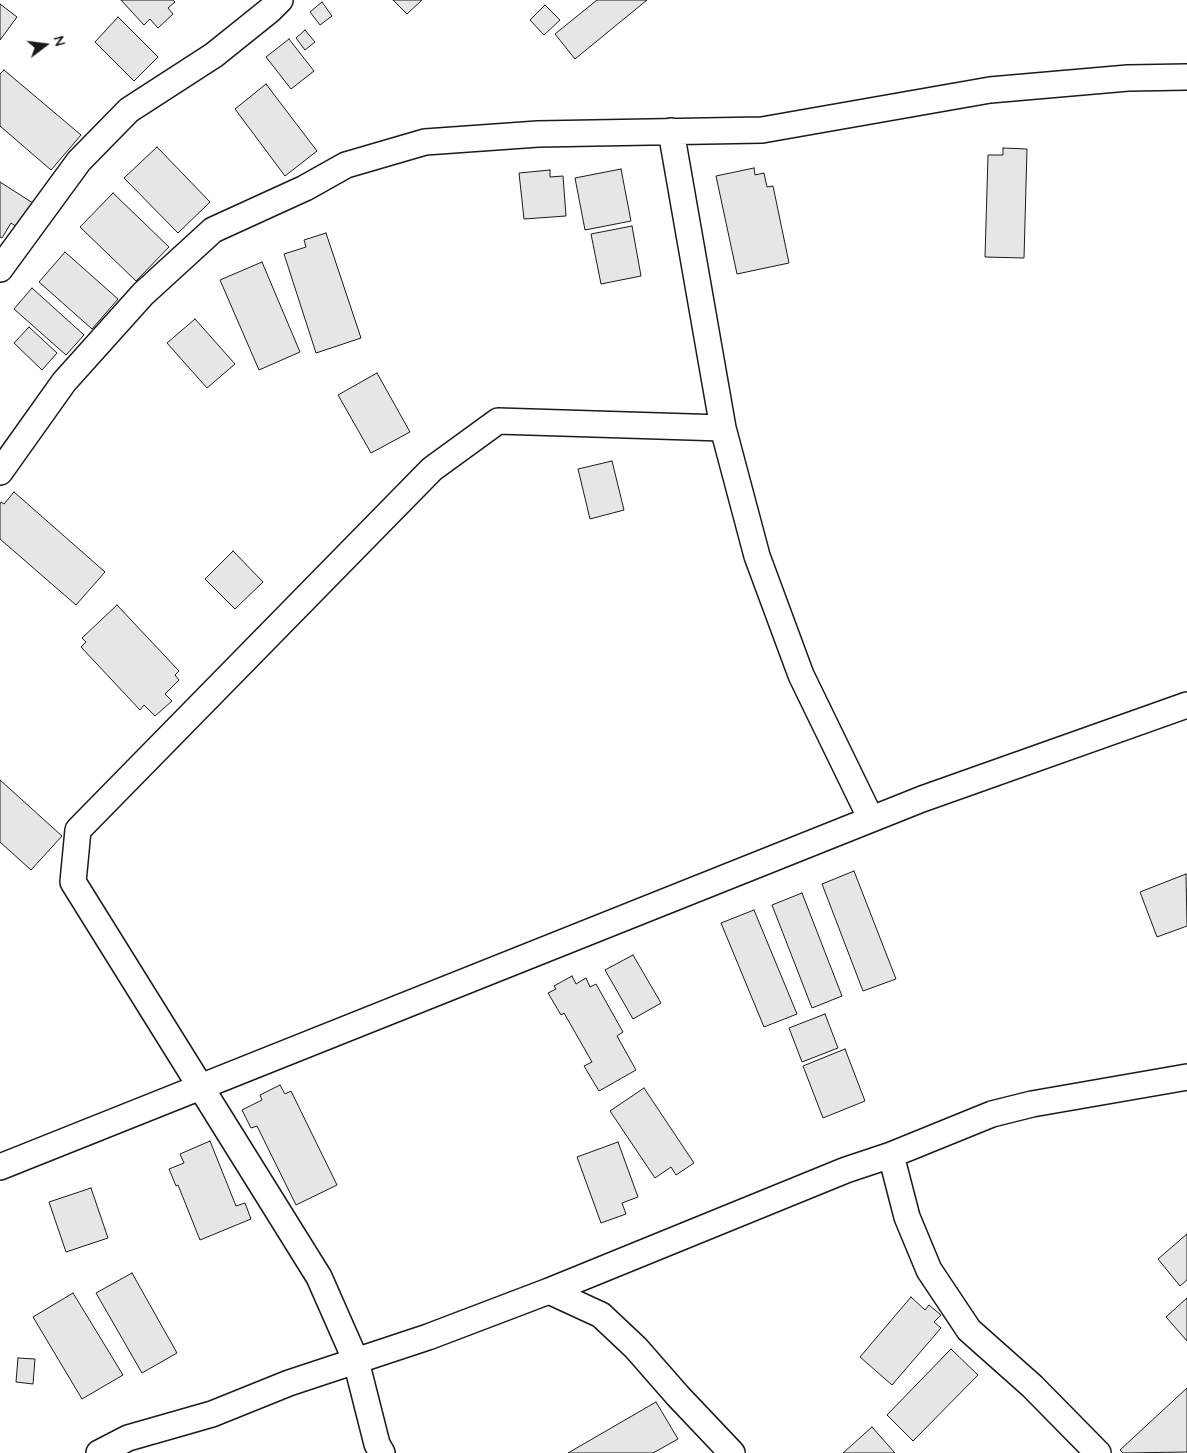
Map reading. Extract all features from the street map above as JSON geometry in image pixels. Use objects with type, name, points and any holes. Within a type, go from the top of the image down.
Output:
[{"type":"street","points":[[0,269],[79,161],[129,110],[214,56],[280,0]]},
{"type":"street","points":[[0,472],[64,382],[143,294],[213,230],[305,188],[346,165],[425,142],[538,134],[762,130],[990,90],[1128,78],[1187,78]]},
{"type":"street","points":[[671,131],[723,428],[757,556],[801,675],[871,819]]},
{"type":"street","points":[[382,1453],[377,1444],[356,1361],[319,1277],[73,882],[78,830],[432,469],[498,421],[723,428]]},
{"type":"street","points":[[0,1167],[922,799],[1187,705]]},
{"type":"street","points":[[99,1453],[128,1438],[212,1414],[289,1383],[428,1337],[549,1291],[846,1170],[992,1114],[1187,1077]]},
{"type":"street","points":[[891,1154],[907,1217],[929,1270],[969,1330],[1032,1386],[1098,1453]]},
{"type":"street","points":[[549,1291],[602,1315],[636,1348],[732,1453]]},
{"type":"building","points":[[121,0],[173,0],[175,2],[168,8],[173,14],[158,28],[150,19],[144,25]]},
{"type":"building","points":[[393,0],[422,0],[407,14]]},
{"type":"building","points":[[597,0],[647,0],[575,59],[555,34]]},
{"type":"building","points":[[322,2],[332,16],[320,25],[310,12]]},
{"type":"building","points":[[0,4],[17,17],[0,40]]},
{"type":"building","points":[[545,5],[560,20],[544,35],[530,20]]},
{"type":"building","points":[[118,17],[158,57],[134,81],[95,42]]},
{"type":"building","points":[[305,30],[315,42],[305,50],[296,38]]},
{"type":"building","points":[[289,39],[314,71],[291,89],[266,57]]},
{"type":"building","points":[[4,70],[81,135],[51,170],[0,126],[0,74]]},
{"type":"building","points":[[266,84],[317,151],[285,176],[235,109]]},
{"type":"building","points":[[157,147],[210,202],[178,233],[124,178]]},
{"type":"building","points":[[1003,148],[1027,149],[1024,258],[985,257],[988,155],[1003,155]]},
{"type":"building","points":[[754,168],[755,175],[764,173],[767,187],[773,186],[789,263],[737,274],[716,176]]},
{"type":"building","points":[[621,169],[631,221],[585,230],[575,178]]},
{"type":"building","points":[[550,170],[550,177],[563,176],[566,216],[524,219],[519,173]]},
{"type":"building","points":[[0,182],[36,205],[20,229],[11,223],[2,238],[0,237]]},
{"type":"building","points":[[113,193],[169,247],[136,281],[80,227]]},
{"type":"building","points":[[632,226],[641,276],[601,284],[591,234]]},
{"type":"building","points":[[326,233],[361,338],[316,353],[284,254],[306,247],[304,240]]},
{"type":"building","points":[[65,252],[118,299],[92,329],[39,282]]},
{"type":"building","points":[[262,262],[300,352],[259,370],[220,280]]},
{"type":"building","points":[[32,288],[84,335],[66,355],[14,309]]},
{"type":"building","points":[[195,319],[235,364],[207,388],[167,343]]},
{"type":"building","points":[[29,327],[57,353],[42,370],[14,343]]},
{"type":"building","points":[[377,373],[410,432],[371,453],[338,395]]},
{"type":"building","points":[[612,461],[624,510],[590,519],[578,469]]},
{"type":"building","points":[[14,492],[105,572],[76,605],[0,539],[0,504],[1,502],[4,504]]},
{"type":"building","points":[[233,551],[263,582],[235,609],[205,579]]},
{"type":"building","points":[[117,605],[179,671],[175,675],[179,680],[165,694],[172,701],[155,716],[144,705],[140,710],[81,647],[86,642],[82,638]]},
{"type":"building","points":[[0,780],[62,836],[31,870],[0,842]]},
{"type":"building","points":[[854,871],[896,979],[863,991],[822,884]]},
{"type":"building","points":[[1186,874],[1187,926],[1157,937],[1140,892]]},
{"type":"building","points":[[802,893],[842,996],[812,1008],[772,905]]},
{"type":"building","points":[[754,910],[797,1014],[764,1027],[721,923]]},
{"type":"building","points":[[633,955],[661,1003],[633,1019],[605,970]]},
{"type":"building","points":[[572,976],[576,984],[586,978],[590,987],[596,984],[623,1032],[617,1036],[636,1070],[599,1091],[584,1066],[592,1062],[564,1013],[561,1015],[548,993],[556,989],[554,986]]},
{"type":"building","points":[[825,1014],[838,1048],[802,1062],[789,1028]]},
{"type":"building","points":[[845,1049],[865,1101],[823,1118],[803,1066]]},
{"type":"building","points":[[280,1085],[285,1094],[291,1091],[337,1185],[296,1205],[257,1126],[251,1128],[242,1110],[262,1100],[260,1095]]},
{"type":"building","points":[[644,1088],[694,1163],[676,1175],[671,1167],[655,1178],[610,1111]]},
{"type":"building","points":[[210,1141],[236,1206],[245,1203],[251,1219],[200,1240],[178,1185],[176,1186],[169,1169],[184,1163],[180,1154]]},
{"type":"building","points":[[618,1142],[638,1197],[622,1203],[626,1214],[601,1223],[577,1157]]},
{"type":"building","points":[[91,1188],[108,1238],[66,1252],[49,1202]]},
{"type":"building","points":[[1187,1234],[1187,1280],[1180,1286],[1158,1259]]},
{"type":"building","points":[[132,1273],[177,1353],[142,1373],[96,1293]]},
{"type":"building","points":[[73,1293],[123,1375],[82,1399],[33,1317]]},
{"type":"building","points":[[911,1297],[925,1310],[929,1305],[941,1315],[934,1322],[941,1328],[892,1385],[860,1357]]},
{"type":"building","points":[[1187,1298],[1187,1341],[1166,1317]]},
{"type":"building","points":[[951,1349],[978,1375],[913,1441],[887,1415]]},
{"type":"building","points":[[18,1358],[35,1359],[33,1384],[16,1382]]},
{"type":"building","points":[[1187,1388],[1187,1452],[1123,1453],[1120,1450]]},
{"type":"building","points":[[656,1402],[678,1439],[653,1453],[568,1453]]},
{"type":"building","points":[[872,1427],[895,1453],[843,1453]]}]
